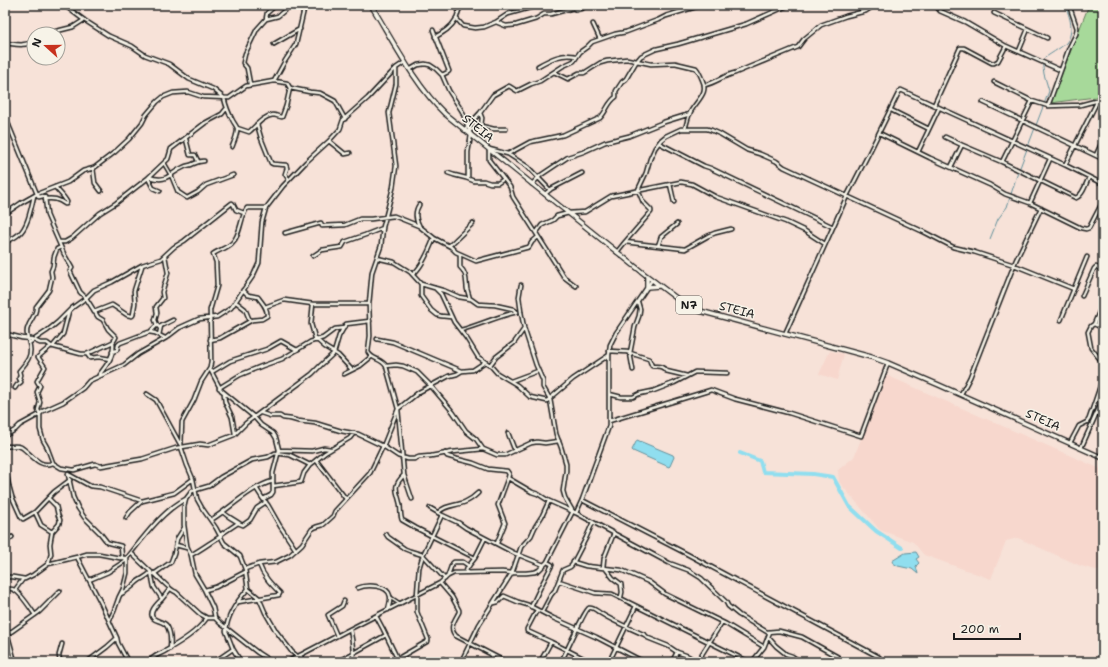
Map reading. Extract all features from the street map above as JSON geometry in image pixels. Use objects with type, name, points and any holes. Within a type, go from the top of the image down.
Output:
[{"type":"main road","name":"STEIA","points":[[371,5],[406,62],[432,100],[445,114],[659,286],[680,301],[700,310],[888,363],[1103,458]]},
{"type":"main road","points":[[647,276],[647,287],[659,286]]},
{"type":"street","points":[[64,5],[115,40],[132,46],[145,55],[172,66],[189,79],[213,89],[224,98],[226,109],[229,111],[237,128],[232,147]]},
{"type":"street","points":[[250,84],[247,68],[244,63],[245,54],[257,29],[266,19],[266,15],[276,5]]},
{"type":"street","points":[[266,19],[278,16],[292,5]]},
{"type":"street","points":[[274,81],[284,61],[296,44],[305,5]]},
{"type":"street","points":[[435,37],[449,29],[456,18],[458,10],[464,5]]},
{"type":"street","points":[[456,18],[463,26],[484,28],[508,14],[540,5]]},
{"type":"street","points":[[464,130],[480,114],[494,95],[508,87],[517,91],[540,81],[563,66],[574,61],[576,56],[587,47],[590,42],[614,34],[626,32],[666,16],[702,5]]},
{"type":"street","points":[[508,154],[530,142],[563,135],[600,118],[610,101],[616,97],[616,91],[641,56],[654,50],[746,24],[789,5]]},
{"type":"street","points":[[705,84],[710,84],[727,75],[798,47],[804,39],[821,25],[848,15],[866,11],[875,5]]},
{"type":"street","points":[[932,5],[937,7],[940,11],[965,22],[1006,46],[1060,70]]},
{"type":"street","points":[[1048,106],[1060,70],[1076,34],[1077,28],[1069,5]]},
{"type":"street","points":[[496,22],[506,26],[516,25],[536,20],[544,14],[551,14],[573,8],[576,10],[583,8]]},
{"type":"street","points":[[994,13],[1047,38]]},
{"type":"street","points":[[66,29],[73,27],[84,20]]},
{"type":"street","points":[[593,24],[600,39]]},
{"type":"street","points":[[274,44],[300,29]]},
{"type":"street","points":[[1018,51],[1028,29]]},
{"type":"street","points":[[433,30],[450,71],[442,75]]},
{"type":"street","points":[[5,42],[26,45]]},
{"type":"street","points":[[934,105],[960,48],[964,48],[994,63],[998,61],[1006,46]]},
{"type":"street","points":[[538,66],[554,57],[571,55],[576,56]]},
{"type":"street","points":[[554,72],[568,79],[579,73],[584,73],[604,61],[626,59],[651,64],[675,63],[696,68],[705,84],[703,93],[690,114],[685,129]]},
{"type":"street","points":[[5,436],[43,411],[63,402],[83,388],[89,381],[117,369],[179,328],[199,319],[217,317],[230,309],[253,276],[259,263],[262,222],[266,208],[289,180],[340,129],[342,122],[368,98],[396,68],[406,62]]},
{"type":"street","points":[[411,69],[420,64],[427,64],[436,69],[442,75],[449,91],[462,111],[471,135],[468,152],[468,178]]},
{"type":"street","points":[[396,68],[396,84],[389,116],[396,166],[393,188],[383,228],[381,246],[372,272],[369,304],[370,336],[368,352],[372,357],[381,361],[386,366],[398,409],[404,475],[412,499]]},
{"type":"street","points":[[5,214],[36,195],[70,180],[83,171],[93,168],[115,152],[129,139],[142,123],[146,115],[163,97],[173,93],[188,92],[203,97],[230,98],[250,84],[274,81],[287,83],[290,88],[282,117],[274,115],[269,116],[257,124],[249,132],[237,128]]},
{"type":"street","points":[[994,82],[1032,101],[1048,106],[1080,105],[1103,99]]},
{"type":"street","points":[[290,88],[321,93],[336,102],[345,119]]},
{"type":"street","points":[[785,334],[847,196],[891,110],[898,92],[901,90],[1103,184]]},
{"type":"street","points":[[1065,165],[1098,100]]},
{"type":"street","points":[[1002,162],[1032,101]]},
{"type":"street","points":[[983,102],[1103,159]]},
{"type":"street","points":[[918,152],[940,108]]},
{"type":"street","points":[[60,242],[65,242],[72,238],[100,213],[116,203],[164,163],[168,159],[172,149],[205,123],[222,114],[226,109]]},
{"type":"street","points":[[891,110],[929,129]]},
{"type":"street","points":[[480,114],[482,118],[480,126]]},
{"type":"street","points":[[532,184],[541,175],[568,157],[605,142],[629,136],[664,122],[690,114]]},
{"type":"street","points":[[5,116],[36,195],[29,218],[21,232],[5,242]]},
{"type":"street","points":[[257,124],[260,138],[271,163],[286,165],[286,174],[289,180]]},
{"type":"street","points":[[470,130],[480,126],[491,129],[506,129]]},
{"type":"street","points":[[617,252],[651,212],[651,210],[643,202],[638,191],[658,143],[666,136],[678,130],[706,129],[715,132],[747,150],[776,161],[953,247],[1014,265],[1074,289]]},
{"type":"street","points":[[879,133],[990,185],[1005,194],[1041,208],[1086,229],[1091,225],[1103,202]]},
{"type":"street","points":[[945,137],[1002,162],[1074,197],[1078,198],[1082,193],[1089,177]]},
{"type":"street","points":[[186,138],[190,155],[195,155],[198,161]]},
{"type":"street","points":[[1096,155],[1103,140]]},
{"type":"street","points":[[329,141],[345,154],[350,153]]},
{"type":"street","points":[[658,143],[833,227]]},
{"type":"street","points":[[950,167],[962,145]]},
{"type":"street","points":[[550,190],[525,165],[508,154],[488,149],[489,160],[510,187],[513,197],[538,237],[564,277],[576,286]]},
{"type":"street","points":[[1030,204],[1050,159]]},
{"type":"street","points":[[148,177],[159,179],[164,178],[184,166],[191,166],[198,161],[204,161]]},
{"type":"street","points":[[164,163],[178,192],[187,198],[198,192],[206,185],[232,175]]},
{"type":"street","points":[[93,168],[95,183],[101,191]]},
{"type":"street","points":[[448,172],[474,181],[497,184],[504,179]]},
{"type":"street","points":[[545,194],[582,173]]},
{"type":"street","points":[[148,177],[153,188],[160,191]]},
{"type":"street","points":[[536,233],[542,225],[553,220],[557,216],[585,212],[611,196],[682,182],[696,185],[716,197],[786,222],[805,231],[825,244]]},
{"type":"street","points":[[670,184],[674,202]]},
{"type":"street","points":[[36,195],[39,197],[44,196],[45,199],[58,199],[66,204],[67,202],[65,198],[56,187]]},
{"type":"street","points":[[45,199],[47,215],[60,242],[60,247],[72,268],[70,271],[78,289],[86,298],[94,312],[116,338],[113,342],[110,359],[98,377]]},
{"type":"street","points":[[30,343],[58,322],[94,290],[112,282],[142,265],[159,260],[232,203],[236,210],[244,213]]},
{"type":"street","points":[[419,205],[416,210],[416,221],[419,226]]},
{"type":"street","points":[[181,446],[182,422],[194,400],[201,382],[210,368],[211,306],[218,286],[216,262],[213,254],[233,242],[236,238],[244,213],[248,208],[266,208]]},
{"type":"street","points":[[961,394],[970,377],[1014,265],[1041,208]]},
{"type":"street","points":[[285,233],[320,223],[322,226],[345,225],[360,220],[386,216],[396,217],[419,226],[434,238],[460,254],[478,261],[529,247],[538,237]]},
{"type":"street","points":[[449,246],[473,223]]},
{"type":"street","points":[[658,246],[661,237],[677,224]]},
{"type":"street","points":[[313,256],[322,250],[342,247],[345,242],[383,228]]},
{"type":"street","points":[[625,242],[685,249],[715,232],[731,229]]},
{"type":"street","points":[[413,274],[424,261],[434,238]]},
{"type":"street","points":[[15,388],[21,382],[19,372],[29,360],[30,343],[26,334],[27,328],[37,310],[36,307],[50,288],[54,257],[57,249],[60,247]]},
{"type":"street","points":[[460,254],[460,266],[463,269],[467,279],[467,290],[471,300]]},
{"type":"street","points":[[160,328],[155,322],[157,312],[156,307],[163,298],[162,292],[168,273],[165,256]]},
{"type":"street","points":[[1061,320],[1087,257]]},
{"type":"street","points":[[377,258],[394,262],[413,274],[421,284],[471,300],[478,304],[495,305],[519,312]]},
{"type":"street","points":[[94,312],[112,305],[127,315],[132,316],[134,303],[133,292],[142,265]]},
{"type":"street","points":[[1082,296],[1094,269],[1096,267],[1103,270]]},
{"type":"street","points":[[287,662],[440,583],[454,573],[535,572],[547,562],[582,500],[608,430],[610,421],[610,345],[616,333],[652,280]]},
{"type":"street","points":[[421,284],[421,296],[431,310],[437,315],[452,317]]},
{"type":"street","points":[[521,286],[519,312],[538,371],[543,381],[543,387],[550,399],[558,441],[566,464],[563,491],[565,498],[574,512]]},
{"type":"street","points":[[436,288],[441,294],[452,317],[476,355],[490,365],[497,373],[532,398],[545,402],[573,379],[609,355]]},
{"type":"street","points":[[210,340],[220,338],[250,321],[262,319],[267,316],[268,314],[265,307],[258,297],[248,295],[243,290]]},
{"type":"street","points":[[265,307],[284,300],[313,304],[369,304]]},
{"type":"street","points":[[633,370],[630,353],[639,316],[640,309],[638,301]]},
{"type":"street","points":[[236,302],[245,309],[250,321]]},
{"type":"street","points":[[1103,303],[1094,324],[1090,326],[1088,332],[1092,351],[1103,363]]},
{"type":"street","points":[[313,304],[311,327],[314,336],[317,340],[341,358],[352,370]]},
{"type":"street","points":[[53,463],[47,447],[42,440],[40,428],[40,414],[38,410],[40,402],[37,392],[40,386],[38,381],[44,365],[38,357],[52,346],[63,334],[70,311]]},
{"type":"street","points":[[461,330],[484,323],[505,314],[519,312]]},
{"type":"street","points":[[159,334],[160,328],[164,324],[173,320]]},
{"type":"street","points":[[5,446],[21,447],[34,458],[45,464],[53,463],[67,470],[76,470],[95,464],[101,466],[142,459],[181,446],[200,444],[208,445],[235,434],[246,423],[308,378],[334,353],[339,336],[347,323],[370,321]]},
{"type":"street","points":[[1094,324],[1103,328]]},
{"type":"street","points":[[151,332],[157,325]]},
{"type":"street","points":[[219,388],[240,375],[282,359],[309,342],[323,338],[333,330],[344,328]]},
{"type":"street","points":[[490,365],[496,357],[514,343],[524,328]]},
{"type":"street","points":[[112,352],[117,350],[120,343],[149,332],[159,334],[166,338]]},
{"type":"street","points":[[10,335],[34,340],[40,343],[47,343],[52,346],[80,354],[87,354],[113,342]]},
{"type":"street","points":[[378,339],[393,342],[462,371]]},
{"type":"street","points":[[212,372],[230,361],[262,350],[281,341],[297,350]]},
{"type":"street","points":[[609,351],[623,351],[649,359],[652,366],[661,366],[664,367],[666,371],[688,376]]},
{"type":"street","points":[[87,354],[90,358],[99,357],[110,359]]},
{"type":"street","points":[[344,374],[360,366],[372,357]]},
{"type":"street","points":[[205,590],[216,587],[259,564],[276,562],[286,558],[296,550],[312,529],[323,525],[333,516],[335,511],[370,473],[398,409],[416,394],[449,376],[462,371],[473,370],[486,362]]},
{"type":"street","points":[[610,421],[711,390],[735,400],[789,413],[861,436],[888,363]]},
{"type":"street","points":[[386,366],[396,365],[412,369],[417,372],[454,412],[466,430],[476,439],[483,449]]},
{"type":"street","points":[[210,368],[219,388],[254,417],[261,425],[274,434],[279,450],[273,473],[272,493],[263,499]]},
{"type":"street","points":[[510,381],[538,371]]},
{"type":"street","points":[[609,394],[621,397],[634,396],[653,391],[691,374],[699,372],[727,373]]},
{"type":"street","points":[[1070,443],[1079,426],[1087,422],[1089,419],[1103,378]]},
{"type":"street","points":[[224,393],[226,405],[232,417],[235,434]]},
{"type":"street","points":[[147,394],[156,400],[181,446],[193,479],[197,498],[201,506],[225,544],[240,556],[245,571],[248,589],[259,598],[276,631],[292,652],[304,662]]},
{"type":"street","points":[[1081,448],[1103,399]]},
{"type":"street","points":[[261,412],[270,416],[291,418],[298,422],[315,423],[341,431],[362,435],[398,456],[407,459],[483,449],[505,455],[531,443],[558,441]]},
{"type":"street","points":[[273,486],[301,482],[304,473],[310,465],[331,449],[350,438],[354,433]]},
{"type":"street","points":[[508,433],[515,451]]},
{"type":"street","points":[[279,450],[312,451],[324,448],[331,449]]},
{"type":"street","points":[[272,662],[258,653],[215,618],[213,608],[205,590],[195,574],[184,528],[183,510],[186,499],[191,492],[209,486],[221,477],[249,462],[268,457],[275,453],[290,455],[310,465]]},
{"type":"street","points":[[445,454],[457,460],[473,463],[488,469],[508,471],[508,478],[498,505],[505,523],[497,543]]},
{"type":"street","points":[[316,460],[346,499]]},
{"type":"street","points":[[5,466],[12,497],[21,517],[24,518],[35,512],[48,498],[70,480]]},
{"type":"street","points":[[67,470],[73,497],[80,512],[107,542],[121,546],[122,558]]},
{"type":"street","points":[[68,474],[90,486],[100,487],[142,501]]},
{"type":"street","points":[[404,475],[397,483],[396,489],[400,505],[401,518],[403,521],[475,558]]},
{"type":"street","points":[[508,478],[548,501],[574,512],[669,563],[688,570],[701,578],[726,602],[728,606],[739,615],[757,626],[770,632],[779,631],[802,637],[838,658]]},
{"type":"street","points":[[126,518],[142,501],[172,494],[193,479]]},
{"type":"street","points":[[211,520],[245,494],[264,483],[273,481]]},
{"type":"street","points":[[256,488],[286,534],[288,540],[296,550]]},
{"type":"street","points":[[438,513],[443,508],[463,503],[478,493]]},
{"type":"street","points":[[48,498],[56,506],[60,520],[59,524],[52,532],[50,544],[51,554],[48,564]]},
{"type":"street","points":[[90,580],[108,572],[125,561],[162,517],[186,499]]},
{"type":"street","points":[[582,500],[879,657]]},
{"type":"street","points":[[461,662],[479,625],[512,573],[521,547],[531,536],[534,527],[542,516],[548,501]]},
{"type":"street","points":[[223,512],[243,525],[250,520],[257,508],[266,502]]},
{"type":"street","points":[[430,508],[485,538],[544,565]]},
{"type":"street","points":[[35,512],[41,525],[52,532]]},
{"type":"street","points":[[397,658],[428,642],[418,612],[417,595],[419,567],[423,554],[442,515]]},
{"type":"street","points":[[542,612],[555,590],[563,570],[570,567],[593,522]]},
{"type":"street","points":[[191,555],[239,523]]},
{"type":"street","points":[[121,594],[127,591],[138,581],[153,574],[171,562],[177,539],[184,528]]},
{"type":"street","points":[[386,534],[388,537],[410,551],[423,554],[446,578]]},
{"type":"street","points":[[614,534],[604,558],[604,568],[621,584],[621,598]]},
{"type":"street","points":[[5,543],[12,537]]},
{"type":"street","points":[[466,572],[485,538]]},
{"type":"street","points":[[176,545],[188,548]]},
{"type":"street","points":[[5,576],[25,579],[48,564],[92,553],[127,558]]},
{"type":"street","points":[[131,553],[153,574],[165,582],[172,591],[176,592],[200,614],[207,618],[215,618]]},
{"type":"street","points":[[77,557],[90,580],[128,662]]},
{"type":"street","points":[[109,621],[124,589],[127,573],[127,558]]},
{"type":"street","points":[[446,578],[454,562],[463,562],[469,566]]},
{"type":"street","points":[[531,607],[540,586],[552,566],[552,564],[547,562]]},
{"type":"street","points":[[573,562],[586,566],[620,570],[647,582],[665,594],[722,622],[764,646]]},
{"type":"street","points":[[238,602],[280,594],[262,573],[259,564]]},
{"type":"street","points":[[153,574],[154,587],[162,599]]},
{"type":"street","points":[[16,590],[23,579]]},
{"type":"street","points":[[559,581],[595,593],[612,594],[751,662],[764,646],[770,632]]},
{"type":"street","points":[[440,583],[452,596],[459,610],[452,626],[453,633],[506,662]]},
{"type":"street","points":[[358,588],[366,586],[380,587],[388,593],[391,598],[400,604]]},
{"type":"street","points":[[170,589],[154,608],[152,616],[154,619],[161,621],[167,626],[171,640],[170,649]]},
{"type":"street","points":[[241,662],[233,649],[226,628],[231,614],[248,589]]},
{"type":"street","points":[[5,590],[16,590],[34,615]]},
{"type":"street","points":[[8,634],[47,605],[60,591]]},
{"type":"street","points":[[494,603],[506,596],[518,602],[527,604],[644,662]]},
{"type":"street","points":[[388,610],[391,598]]},
{"type":"street","points":[[337,636],[328,615],[342,606],[344,601]]},
{"type":"street","points":[[609,662],[636,606]]},
{"type":"street","points":[[561,662],[585,612],[590,608],[648,638],[668,646],[677,652],[687,655],[697,662],[722,622]]},
{"type":"street","points":[[537,610],[527,630],[591,662]]},
{"type":"street","points":[[376,616],[398,662]]},
{"type":"street","points":[[149,662],[154,656],[164,653],[198,629],[207,618]]},
{"type":"street","points":[[5,625],[15,662]]},
{"type":"street","points":[[350,629],[354,662]]},
{"type":"street","points":[[337,662],[386,635]]},
{"type":"street","points":[[768,637],[786,654],[800,662]]},
{"type":"street","points":[[87,662],[117,638]]},
{"type":"street","points":[[540,662],[551,642]]},
{"type":"street","points":[[60,662],[59,655],[62,644]]},
{"type":"street","points":[[214,662],[233,649]]},
{"type":"street","points":[[672,662],[677,652]]},
{"type":"street","points":[[489,662],[492,655]]},
{"type":"street","points":[[438,662],[442,659]]},
{"type":"shaded area","points":[[830,351],[844,354],[837,380],[819,374]]},
{"type":"shaded area","points":[[886,375],[1103,470],[1103,572],[1081,566],[1018,538],[1006,541],[991,579],[924,555],[913,542],[880,530],[839,482],[838,470],[854,457]]},
{"type":"green space","points":[[1089,5],[1103,5],[1103,96],[1050,103]]},
{"type":"water","points":[[637,440],[673,455],[674,457],[670,466],[669,467],[633,451],[632,450]]},
{"type":"water","points":[[916,552],[919,557],[916,559],[919,563],[916,566],[918,574],[912,569],[898,566],[892,561],[905,553]]},
{"type":"waterway","points":[[990,239],[998,219],[1007,207],[1016,178],[1049,91],[1042,60],[1061,47],[1069,39],[1071,24],[1065,5]]},
{"type":"waterway","points":[[740,453],[760,461],[763,472],[813,474],[833,477],[849,506],[876,531],[902,548]]}]
